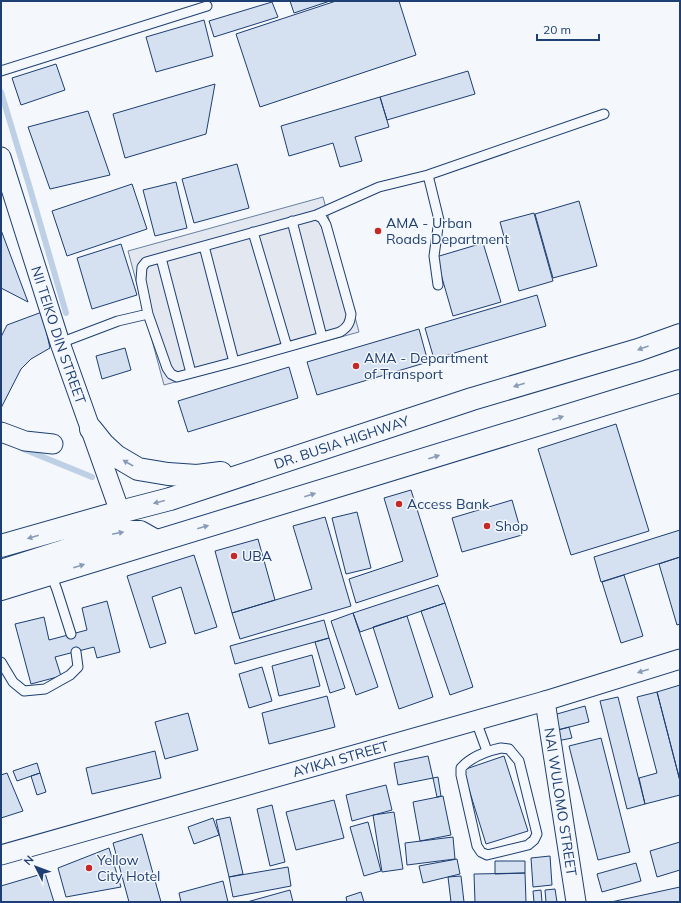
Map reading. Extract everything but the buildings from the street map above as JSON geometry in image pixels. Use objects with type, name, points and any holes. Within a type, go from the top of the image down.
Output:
[{"type":"highway","name":"DR. BUSIA HIGHWAY","points":[[1,546],[170,499],[472,399],[638,350],[680,335]]},
{"type":"highway","points":[[1,589],[680,381]]},
{"type":"highway","points":[[91,429],[103,444],[116,456],[138,469],[168,474],[197,476],[262,468]]},
{"type":"highway","points":[[1,571],[64,551],[91,540],[123,532],[140,532],[156,541]]},
{"type":"street","name":"NII TEIKO DIN STREET","points":[[1,157],[60,343],[120,512]]},
{"type":"street","points":[[1,432],[26,441],[54,444]]},
{"type":"street","name":"AYIKAI STREET","points":[[1,855],[545,701],[680,659]]},
{"type":"street","name":"NAI WULOMO STREET","points":[[545,701],[576,902]]},
{"type":"lane","points":[[1,71],[207,6]]},
{"type":"lane","points":[[316,215],[322,218],[326,225],[351,314],[347,327],[340,332],[234,362],[176,377],[171,374],[167,368],[148,314],[140,275],[146,262],[316,215],[379,187],[428,175],[604,114]]},
{"type":"lane","points":[[428,175],[438,220],[434,256],[438,285]]},
{"type":"lane","points":[[292,221],[322,337]]},
{"type":"lane","points":[[253,232],[287,347]]},
{"type":"lane","points":[[204,246],[234,362]]},
{"type":"lane","points":[[161,258],[191,373]]},
{"type":"lane","points":[[60,343],[118,321],[148,314]]},
{"type":"lane","points":[[51,574],[71,634]]},
{"type":"lane","points":[[1,662],[13,682],[24,691],[44,689],[70,675],[78,666],[76,652]]},
{"type":"lane","points":[[476,720],[487,751]]},
{"type":"lane","points":[[501,748],[509,749],[519,761],[537,834],[534,840],[528,845],[487,856],[481,852],[477,846],[461,775],[461,768],[487,751],[501,748]]},
{"type":"shaded area","points":[[323,197],[359,332],[164,385],[128,251]]},
{"type":"waterway","points":[[1,92],[66,313]]},
{"type":"waterway","points":[[21,448],[92,477]]},
{"type":"place","name":"AMA - Urban Roads Department","points":[[378,231]]},
{"type":"place","name":"AMA - Department of Transport","points":[[356,366]]},
{"type":"place","name":"Access Bank","points":[[399,504]]},
{"type":"place","name":"Shop","points":[[487,526]]},
{"type":"place","name":"UBA","points":[[234,556]]},
{"type":"place","name":"Yellow City Hotel","points":[[89,868]]}]
